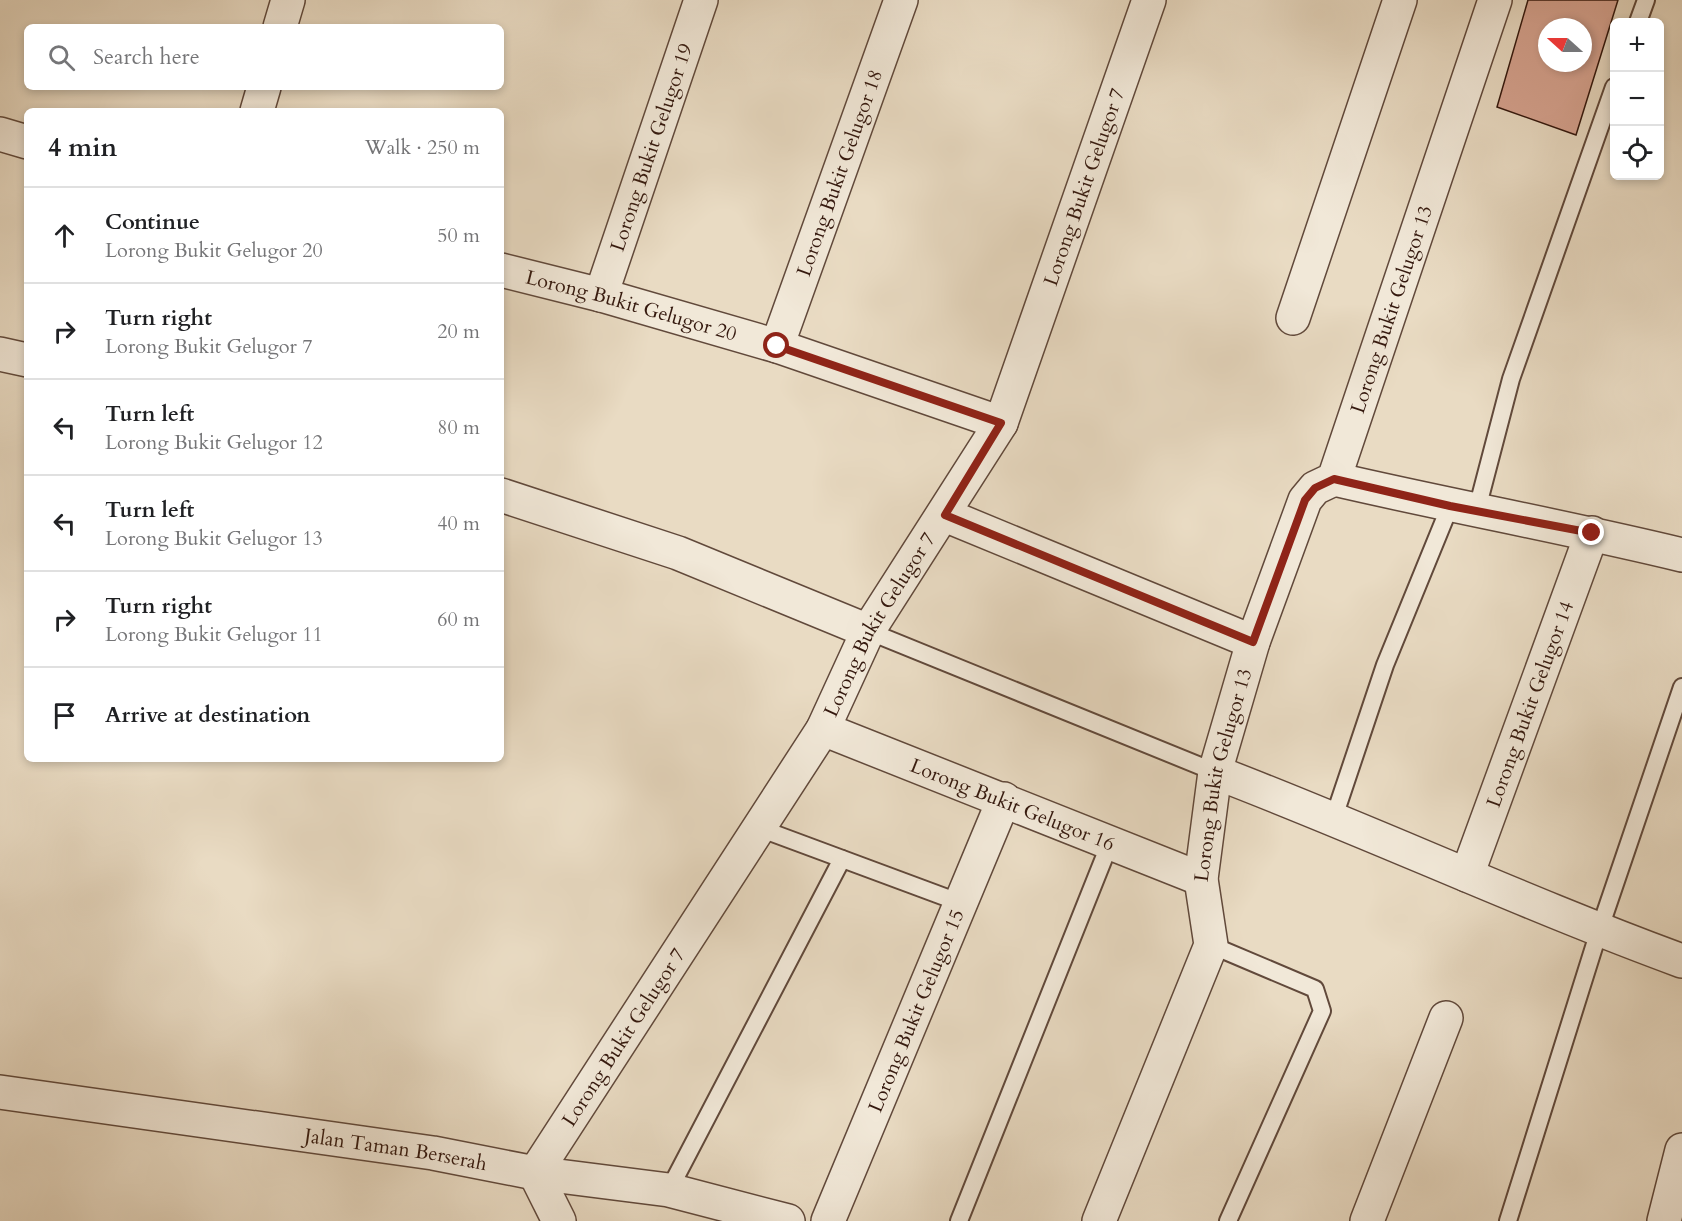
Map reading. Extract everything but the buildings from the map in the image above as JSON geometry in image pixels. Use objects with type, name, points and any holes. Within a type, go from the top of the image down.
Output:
[{"type":"street","points":[[281,24],[288,0]]},
{"type":"street","name":"Lorong Bukit Gelugor 19","points":[[601,295],[700,0]]},
{"type":"street","name":"Lorong Bukit Gelugor 18","points":[[777,346],[901,0]]},
{"type":"street","name":"Lorong Bukit Gelugor 7","points":[[535,1173],[823,729],[868,631],[945,515],[1001,423],[1149,0]]},
{"type":"street","points":[[1293,318],[1400,0]]},
{"type":"street","name":"Lorong Bukit Gelugor 13","points":[[1099,1221],[1211,945],[1202,879],[1215,772],[1253,642],[1305,500],[1315,488],[1334,479],[1495,0]]},
{"type":"street","points":[[258,108],[263,90]]},
{"type":"street","points":[[0,134],[24,141]]},
{"type":"street","name":"Lorong Bukit Gelugor 20","points":[[504,271],[601,295],[777,346],[1001,423]]},
{"type":"street","points":[[0,354],[24,359]]},
{"type":"street","points":[[1334,479],[1592,533],[1682,555]]},
{"type":"street","points":[[504,496],[678,553],[868,631]]},
{"type":"street","points":[[945,515],[1253,642]]},
{"type":"street","name":"Lorong Bukit Gelugor 14","points":[[1467,875],[1592,533]]},
{"type":"street","name":"Lorong Bukit Gelugor 16","points":[[823,729],[1202,879]]},
{"type":"street","points":[[1215,772],[1334,817],[1599,931],[1682,961]]},
{"type":"street","name":"Lorong Bukit Gelugor 15","points":[[828,1221],[1004,799]]},
{"type":"street","points":[[1367,1221],[1446,1018]]},
{"type":"street","name":"Jalan Taman Berserah","points":[[0,1092],[421,1152],[535,1173],[669,1190],[788,1221]]},
{"type":"street","points":[[1664,1221],[1681,1158]]},
{"type":"street","points":[[535,1173],[560,1221]]},
{"type":"lane","points":[[1639,18],[1646,0]]},
{"type":"lane","points":[[1334,817],[1385,665],[1464,508],[1610,98]]},
{"type":"lane","points":[[868,631],[1215,772]]},
{"type":"lane","points":[[1508,1221],[1599,931],[1682,687]]},
{"type":"lane","points":[[759,828],[961,903]]},
{"type":"lane","points":[[959,1221],[1110,843]]},
{"type":"lane","points":[[669,1190],[842,859]]},
{"type":"lane","points":[[1211,945],[1315,989],[1323,1011],[1228,1221]]},
{"type":"route","points":[[777,346],[1001,423],[945,515],[1253,642],[1305,500],[1315,488],[1334,479],[1450,506],[1477,509],[1592,533]]}]
